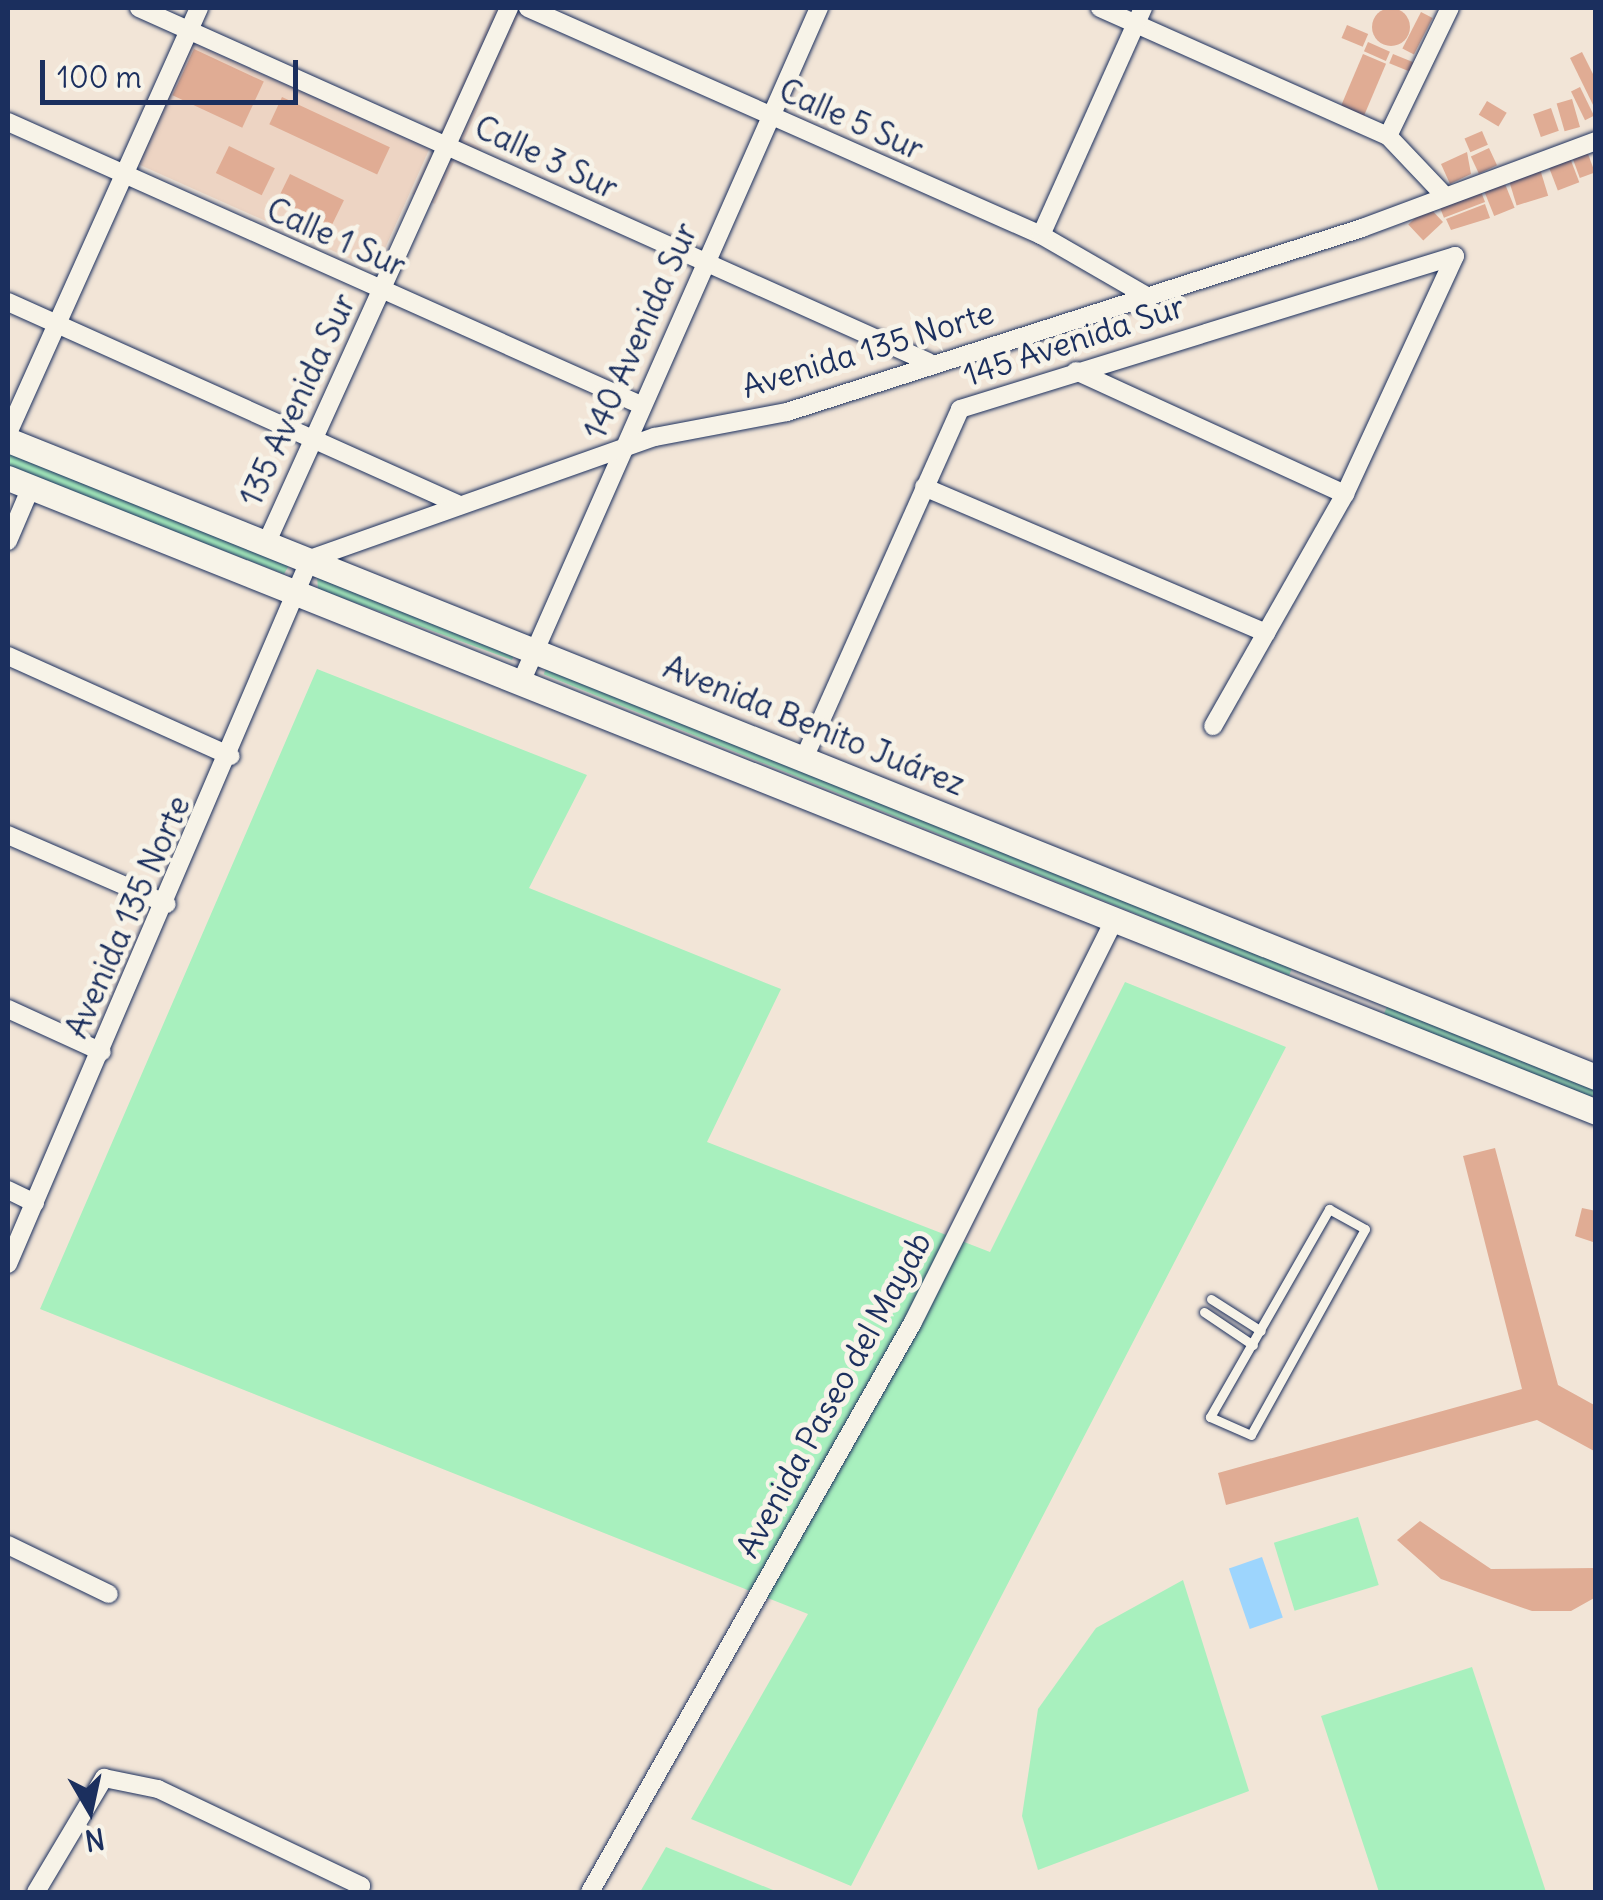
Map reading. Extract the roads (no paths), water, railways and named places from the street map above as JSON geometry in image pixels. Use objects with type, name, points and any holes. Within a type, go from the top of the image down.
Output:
[{"type":"main road","name":"Avenida Benito Juárez","points":[[8,437],[1596,1076]]},
{"type":"main road","name":"Avenida Benito Juárez","points":[[19,482],[301,591],[1596,1112]]},
{"type":"street","name":"Calle 3 Sur","points":[[139,8],[447,144],[703,266],[928,362]]},
{"type":"street","points":[[8,437],[199,8]]},
{"type":"street","name":"135 Avenida Sur","points":[[266,544],[509,8]]},
{"type":"street","name":"Calle 5 Sur","points":[[528,8],[1041,236],[1145,295]]},
{"type":"street","name":"140 Avenida Sur","points":[[522,680],[819,8]]},
{"type":"street","points":[[1100,8],[1140,16],[1388,136],[1444,196]]},
{"type":"street","points":[[1388,136],[1450,8]]},
{"type":"street","points":[[1041,236],[1140,16]]},
{"type":"street","name":"Calle 1 Sur","points":[[8,122],[641,405]]},
{"type":"street","name":"Avenida 135 Norte","points":[[8,1264],[167,904],[301,591],[310,560],[457,504],[622,448],[787,412],[928,362],[1444,196],[1596,141]]},
{"type":"street","name":"145 Avenida Sur","points":[[805,756],[960,409],[1456,256],[1346,494]]},
{"type":"street","points":[[8,302],[313,435],[457,504]]},
{"type":"street","points":[[1076,371],[1346,494],[1213,726]]},
{"type":"street","points":[[8,541],[19,482]]},
{"type":"street","points":[[924,487],[1266,633]]},
{"type":"street","points":[[8,656],[230,756]]},
{"type":"street","points":[[8,834],[167,904]]},
{"type":"street","name":"Avenida Paseo del Mayab","points":[[590,1892],[913,1322],[1115,919]]},
{"type":"street","points":[[8,1009],[102,1052]]},
{"type":"street","points":[[8,1190],[36,1203]]},
{"type":"street","points":[[8,1546],[109,1594]]},
{"type":"street","points":[[36,1892],[104,1778],[158,1790],[365,1890]]},
{"type":"lane","points":[[1329,1209],[1366,1229],[1252,1435],[1210,1417],[1253,1345],[1329,1209]]},
{"type":"lane","points":[[1211,1300],[1261,1331]]},
{"type":"lane","points":[[1204,1312],[1253,1345]]},
{"type":"water","points":[[1262,1557],[1283,1618],[1250,1629],[1229,1568]]}]
